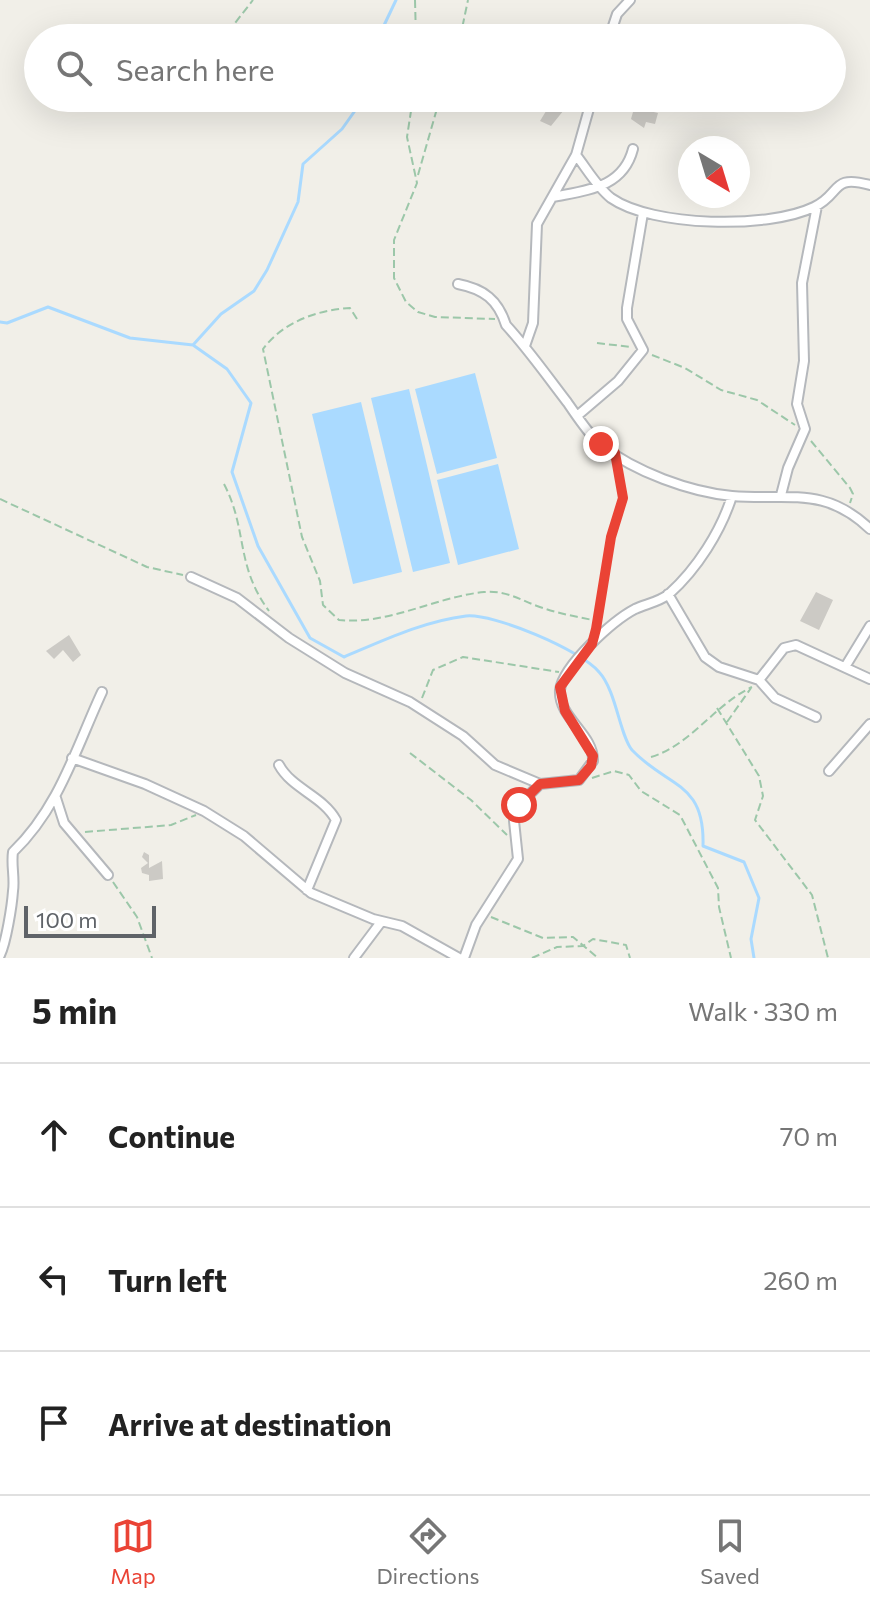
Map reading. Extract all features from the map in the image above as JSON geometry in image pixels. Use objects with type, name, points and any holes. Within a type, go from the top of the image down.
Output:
[{"type":"street","points":[[614,24],[617,14],[630,0]]},
{"type":"street","points":[[525,346],[533,323],[535,235],[540,216],[576,155],[588,112]]},
{"type":"street","points":[[553,197],[600,187],[616,180],[626,168],[633,149]]},
{"type":"street","points":[[576,155],[600,187],[621,203],[643,213],[687,221],[737,221],[817,206]]},
{"type":"street","points":[[781,495],[791,460],[805,433],[797,404],[804,361],[802,283],[817,206],[839,183],[848,179],[870,185]]},
{"type":"street","points":[[577,416],[618,381],[643,350],[627,319],[627,308],[643,213]]},
{"type":"street","points":[[458,284],[486,293],[500,307],[506,325],[577,416],[601,444],[615,453],[663,478],[732,496],[781,495],[822,499],[848,511],[870,529]]},
{"type":"street","points":[[191,577],[237,598],[289,638],[345,673],[410,702],[463,736],[495,765],[540,784],[579,780],[591,766],[593,756],[561,701],[560,687],[592,644],[633,610],[668,594],[721,528],[732,496]]},
{"type":"street","points":[[668,594],[705,657],[775,698],[816,717]]},
{"type":"street","points":[[845,667],[870,626]]},
{"type":"street","points":[[755,684],[790,646],[811,649],[870,679]]},
{"type":"street","points":[[0,955],[14,890],[13,852],[42,821],[56,798],[102,692]]},
{"type":"street","points":[[829,771],[870,724]]},
{"type":"street","points":[[72,758],[145,784],[204,811],[244,836],[307,890],[381,922],[402,926],[462,958],[483,912],[518,859],[515,816],[523,800],[540,784]]},
{"type":"street","points":[[279,765],[289,779],[323,803],[336,820],[307,890]]},
{"type":"street","points":[[56,798],[64,823],[108,875]]},
{"type":"street","points":[[354,958],[381,922]]},
{"type":"path","points":[[234,24],[253,0]]},
{"type":"path","points":[[415,0],[416,24]]},
{"type":"path","points":[[463,24],[468,0]]},
{"type":"path","points":[[411,112],[407,137],[417,177]]},
{"type":"path","points":[[436,112],[394,240],[394,278],[406,302],[418,312],[435,317],[494,319],[506,325]]},
{"type":"path","points":[[357,319],[350,308],[332,309],[298,320],[273,335],[263,349],[293,502],[320,581],[323,605],[339,620],[356,622],[482,592],[508,592],[545,609],[597,621]]},
{"type":"path","points":[[597,343],[615,343],[643,350],[685,368],[721,390],[757,400],[805,433],[853,494],[848,511]]},
{"type":"path","points":[[592,644],[611,537],[623,498],[615,453]]},
{"type":"path","points":[[224,484],[236,507],[245,570],[273,616]]},
{"type":"path","points":[[0,499],[147,567],[191,577]]},
{"type":"path","points":[[410,702],[422,699],[428,692],[433,670],[463,657],[508,661],[547,673],[572,668]]},
{"type":"path","points":[[651,757],[673,750],[717,708],[755,684]]},
{"type":"path","points":[[727,723],[755,684]]},
{"type":"path","points":[[717,708],[759,776],[763,796],[755,820],[812,895],[828,958]]},
{"type":"path","points":[[410,753],[471,800],[517,844]]},
{"type":"path","points":[[579,780],[614,771],[629,775],[641,791],[680,815],[689,838],[718,888],[719,907],[731,958]]},
{"type":"path","points":[[72,834],[171,825],[204,811]]},
{"type":"path","points":[[108,875],[137,917],[152,958]]},
{"type":"path","points":[[483,912],[523,933],[543,938],[573,937],[598,958]]},
{"type":"path","points":[[532,958],[557,947],[583,946],[593,939],[626,945],[630,958]]},
{"type":"water","points":[[475,373],[497,458],[437,474],[415,389]]},
{"type":"water","points":[[409,389],[450,563],[413,572],[371,398]]},
{"type":"water","points":[[361,402],[402,572],[353,584],[312,414]]},
{"type":"water","points":[[498,464],[519,549],[458,565],[437,480]]},
{"type":"building","points":[[545,112],[562,112],[551,126],[540,121]]},
{"type":"building","points":[[633,112],[658,113],[655,124],[646,122],[644,128],[631,119]]},
{"type":"building","points":[[816,592],[833,600],[819,630],[800,621]]},
{"type":"building","points":[[69,635],[81,655],[73,662],[63,650],[54,659],[46,651]]},
{"type":"building","points":[[144,852],[149,855],[149,868],[162,861],[163,879],[149,881],[149,875],[142,873],[141,868],[148,863],[142,857]]},
{"type":"waterway","points":[[385,24],[396,0]]},
{"type":"waterway","points":[[193,345],[221,314],[254,291],[298,202],[303,164],[342,129],[354,112]]},
{"type":"waterway","points":[[0,322],[7,323],[48,307],[130,338],[193,345],[227,369],[251,403],[232,472],[258,546],[310,638],[344,657],[435,622],[466,616],[479,617],[536,635],[589,663],[605,680],[632,750],[691,797],[702,825],[703,846],[744,862],[759,898],[751,939],[754,958]]},
{"type":"route","points":[[519,805],[540,784],[568,784],[579,780],[593,761],[589,746],[565,711],[560,692],[569,672],[592,644],[611,537],[623,498],[615,453],[601,444]]}]
